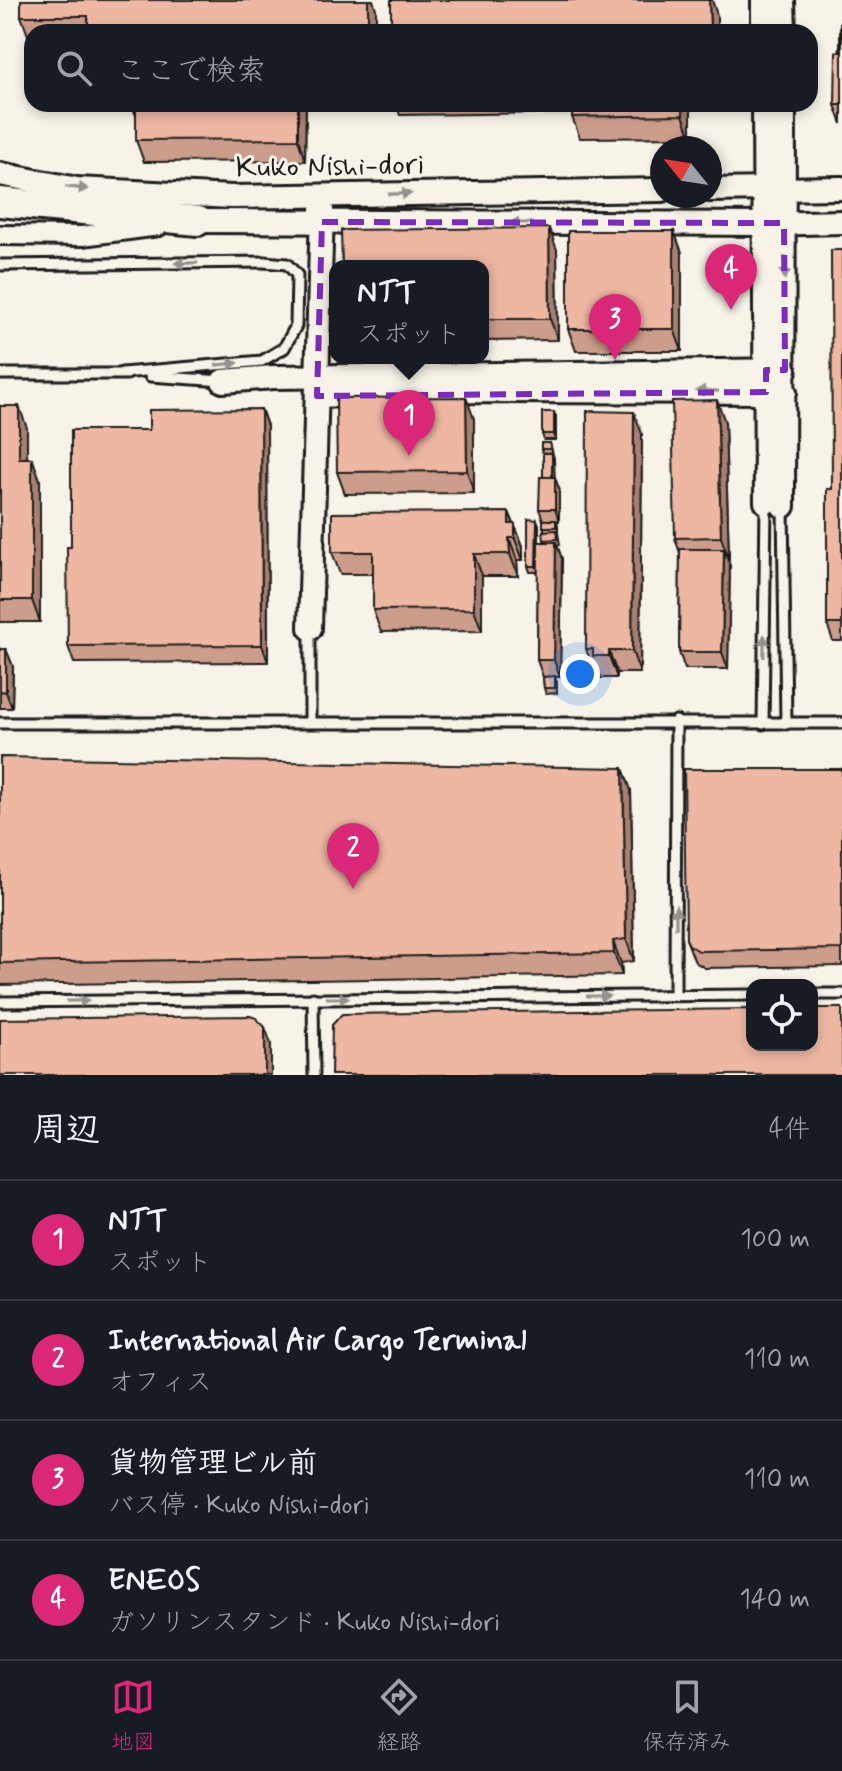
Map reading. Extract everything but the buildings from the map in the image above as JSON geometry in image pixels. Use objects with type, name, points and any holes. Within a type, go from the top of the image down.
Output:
[{"type":"highway","points":[[0,202],[198,221]]},
{"type":"street","points":[[763,0],[763,24]]},
{"type":"street","points":[[783,0],[784,24]]},
{"type":"street","points":[[765,112],[774,189],[774,504]]},
{"type":"street","points":[[774,189],[783,112]]},
{"type":"street","name":"Kuko Nishi-dori","points":[[0,174],[77,189],[232,197],[650,190]]},
{"type":"street","points":[[722,190],[842,188]]},
{"type":"street","points":[[310,628],[322,196]]},
{"type":"street","points":[[0,235],[82,236],[198,221]]},
{"type":"street","name":"Kuko Nishi-dori","points":[[198,221],[842,222]]},
{"type":"street","points":[[223,381],[274,377],[317,387],[776,381]]},
{"type":"lane","points":[[0,265],[264,262],[287,264],[297,275],[296,326],[284,348],[262,361],[122,373],[0,374]]},
{"type":"lane","points":[[122,373],[223,381]]},
{"type":"lane","points":[[774,504],[786,724]]},
{"type":"lane","points":[[763,724],[774,504]]},
{"type":"lane","points":[[310,628],[310,722]]},
{"type":"lane","points":[[675,995],[676,721]]},
{"type":"lane","points":[[0,723],[842,723]]},
{"type":"lane","points":[[818,994],[842,994]]},
{"type":"lane","points":[[0,1002],[746,995]]},
{"type":"lane","points":[[313,998],[314,1075]]},
{"type":"highlighted area","points":[[322,222],[784,223],[785,370],[766,370],[766,392],[317,396]]},
{"type":"place","name":"ENEOS","points":[[731,310]]},
{"type":"place","name":"貨物管理ビル前","points":[[615,360]]},
{"type":"place","name":"NTT","points":[[409,456]]},
{"type":"place","name":"International Air Cargo Terminal","points":[[353,889]]}]
